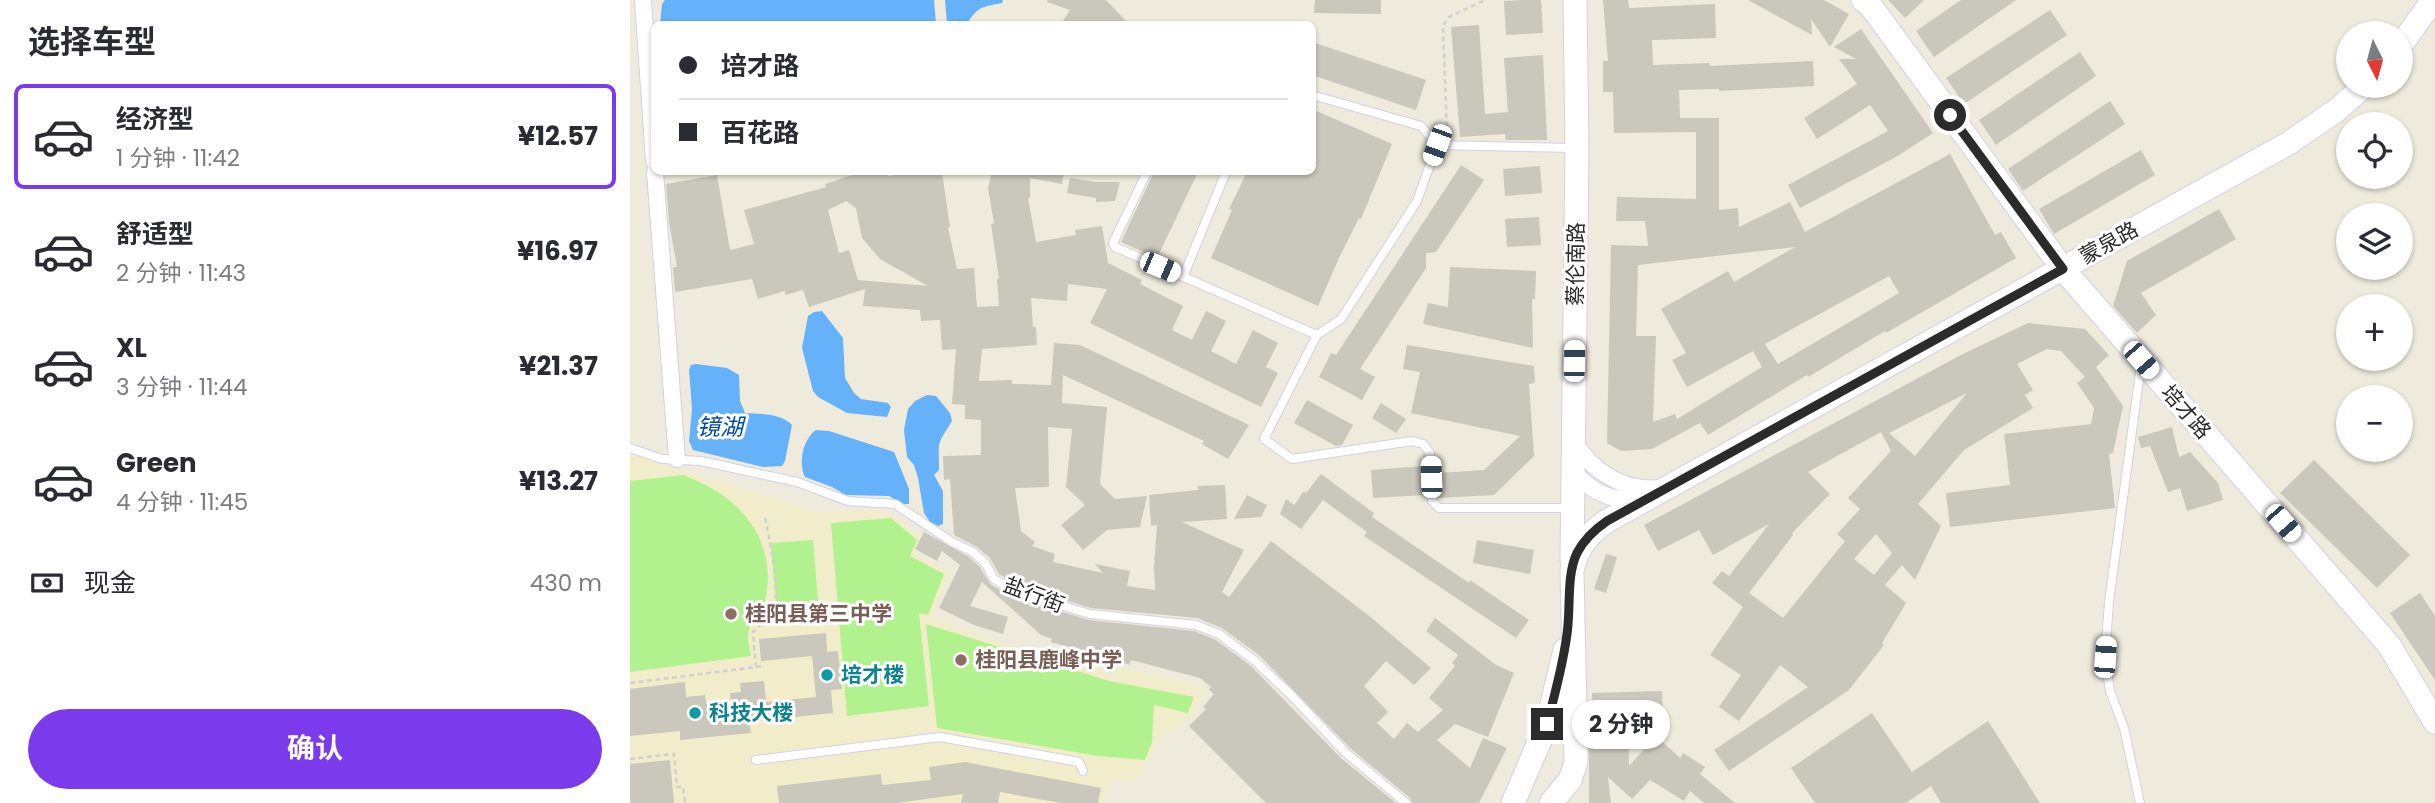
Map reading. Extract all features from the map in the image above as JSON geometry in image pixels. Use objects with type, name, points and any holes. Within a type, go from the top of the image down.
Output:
[{"type":"main road","name":"蔡伦南路","points":[[1572,570],[1577,149],[1575,0]]},
{"type":"main road","name":"培才路","points":[[1863,0],[1870,5],[2063,269],[2389,645],[2435,722]]},
{"type":"main road","points":[[2413,28],[2433,0]]},
{"type":"main road","name":"蒙泉路","points":[[1572,570],[1578,552],[1589,535],[1607,521],[2289,143],[2350,98]]},
{"type":"main road","points":[[1572,570],[1577,803]]},
{"type":"main road","points":[[1513,803],[1536,754],[1556,694],[1567,632],[1572,570]]},
{"type":"main road","points":[[1551,803],[1570,780],[1576,762]]},
{"type":"street","points":[[643,0],[651,117]]},
{"type":"street","points":[[655,175],[677,459]]},
{"type":"street","points":[[1574,440],[1595,468],[1614,480],[1658,493]]},
{"type":"street","points":[[1573,471],[1588,486],[1606,496],[1627,500],[1658,493]]},
{"type":"lane","points":[[1316,96],[1421,126],[1437,145],[1577,149]]},
{"type":"lane","points":[[1437,145],[1417,201],[1341,319],[1317,335],[1264,439],[1292,459],[1412,441],[1423,444],[1430,453],[1432,501],[1439,508],[1573,508]]},
{"type":"lane","points":[[1146,175],[1113,243],[1115,247],[1317,335]]},
{"type":"lane","points":[[1183,277],[1225,175]]},
{"type":"lane","points":[[2140,803],[2124,728],[2110,691],[2105,657],[2109,602],[2141,360]]},
{"type":"lane","name":"盐行街","points":[[630,448],[656,458],[701,461],[797,482],[848,501],[895,504],[972,552],[985,563],[994,579],[1014,591],[1090,614],[1196,625],[1219,634],[1255,661],[1292,695],[1346,754],[1406,803]]},
{"type":"lane","points":[[756,760],[940,737],[1079,762],[1083,771]]},
{"type":"path","points":[[1447,145],[1443,25],[1449,17],[1485,0]]},
{"type":"path","points":[[756,667],[753,632],[769,616],[776,604],[771,544],[765,518]]},
{"type":"path","points":[[630,683],[764,666]]},
{"type":"path","points":[[630,759],[674,754],[677,787],[683,787],[685,803]]},
{"type":"shaded area","points":[[630,451],[674,468],[818,512],[879,510],[896,517],[920,538],[914,553],[951,572],[931,618],[1021,649],[1045,647],[1071,652],[1111,676],[1119,667],[1208,688],[1191,716],[1159,740],[1136,781],[1113,780],[1102,803],[630,803]]},
{"type":"green space","points":[[683,475],[721,494],[737,507],[760,539],[766,558],[768,579],[765,602],[748,633],[751,656],[630,672],[630,481]]},
{"type":"green space","points":[[891,518],[917,540],[910,556],[944,574],[928,615],[919,613],[929,706],[847,716],[831,523]]},
{"type":"green space","points":[[813,540],[818,601],[776,604],[771,543]]},
{"type":"green space","points":[[926,624],[1109,681],[1194,697],[1188,713],[1154,705],[1152,742],[1145,760],[1098,756],[937,728]]},
{"type":"water","points":[[665,0],[934,0],[936,21],[660,21]]},
{"type":"water","points":[[945,0],[1003,0],[1002,3],[978,10],[969,21],[947,21]]},
{"type":"water","points":[[822,311],[843,338],[845,378],[854,393],[861,399],[888,403],[891,407],[887,417],[847,413],[818,397],[813,391],[802,348],[808,316]]},
{"type":"water","name":"镜湖","points":[[691,365],[727,368],[739,375],[740,401],[745,413],[777,416],[792,425],[782,466],[763,467],[693,450],[689,441],[692,409],[689,370]]},
{"type":"water","points":[[927,395],[936,396],[950,413],[952,421],[940,444],[939,470],[934,475],[943,491],[943,524],[938,526],[930,522],[924,513],[918,478],[914,465],[907,457],[904,430],[908,409],[915,401]]},
{"type":"water","name":"镜湖","points":[[816,430],[829,431],[894,452],[909,489],[909,504],[903,504],[889,496],[846,495],[805,477],[803,452],[808,439]]},
{"type":"building","points":[[1106,0],[1126,21],[1063,21],[1070,10],[1047,2]]},
{"type":"building","points":[[1315,0],[1381,0],[1381,14],[1314,13]]},
{"type":"building","points":[[1541,0],[1543,33],[1506,35],[1504,1]]},
{"type":"building","points":[[1603,0],[1628,0],[1629,8],[1715,4],[1716,38],[1652,40],[1653,65],[1709,63],[1710,66],[1813,61],[1814,86],[1719,91],[1679,90],[1680,118],[1719,118],[1719,210],[1738,208],[1739,227],[1790,202],[1805,232],[1950,154],[1995,235],[2001,232],[2016,258],[1808,377],[1807,375],[1708,435],[1700,423],[1652,449],[1621,451],[1607,443],[1611,245],[1648,246],[1645,221],[1616,221],[1617,197],[1696,199],[1696,132],[1614,133],[1613,92],[1603,92],[1603,61],[1608,61]],"holes":[[[1795,247],[1734,282],[1728,271],[1661,309],[1686,353],[1672,360],[1687,387],[1753,351],[1762,367],[1677,419],[1675,414],[1653,422],[1656,336],[1636,336],[1638,265]],[[1889,276],[1899,293],[1778,364],[1765,344]]]},
{"type":"building","points":[[1748,0],[1824,0],[1849,14],[1830,47],[1811,19],[1812,35]]},
{"type":"building","points":[[1888,0],[1924,0],[1905,18]]},
{"type":"building","points":[[1961,0],[2016,0],[1934,57],[1916,31]]},
{"type":"building","points":[[2050,10],[2067,35],[1964,104],[1946,78]]},
{"type":"building","points":[[1479,25],[1485,114],[1508,112],[1504,58],[1543,55],[1547,140],[1506,140],[1505,134],[1460,137],[1451,27]]},
{"type":"building","points":[[1861,29],[1933,133],[1896,157],[1800,208],[1788,185],[1888,131],[1870,105],[1817,139],[1804,118],[1857,84],[1839,59],[1856,59],[1834,47]]},
{"type":"building","points":[[1316,43],[1426,80],[1416,110],[1316,76]]},
{"type":"building","points":[[2080,52],[2096,76],[1996,145],[1979,120]]},
{"type":"building","points":[[2110,101],[2125,124],[2023,191],[2008,169]]},
{"type":"building","points":[[1316,111],[1392,144],[1361,219],[1359,218],[1339,258],[1318,306],[1211,258],[1232,210],[1229,209],[1246,175],[1316,175]]},
{"type":"building","points":[[2141,150],[2155,175],[2054,234],[2039,209]]},
{"type":"building","points":[[1461,165],[1484,180],[1436,252],[1426,253],[1426,268],[1360,369],[1375,377],[1362,400],[1319,377],[1331,353],[1336,355]]},
{"type":"building","points":[[1540,166],[1542,193],[1505,196],[1503,169]]},
{"type":"building","points":[[717,175],[730,250],[754,244],[744,210],[826,187],[825,184],[852,175],[942,175],[948,227],[957,269],[974,268],[977,307],[999,306],[999,279],[991,224],[994,223],[988,188],[991,175],[1064,175],[1062,184],[1030,178],[1028,198],[1036,242],[1076,235],[1075,230],[1102,226],[1108,263],[1142,280],[1140,284],[1183,306],[1172,330],[1192,340],[1206,311],[1226,321],[1211,351],[1236,364],[1253,330],[1278,343],[1266,367],[1278,373],[1261,407],[1090,323],[1107,289],[1068,284],[1067,301],[1031,298],[1037,345],[982,349],[979,381],[1012,380],[1012,384],[1051,385],[1054,343],[1080,345],[1249,425],[1228,459],[1202,444],[1204,441],[1063,375],[1062,403],[1107,407],[1100,484],[1115,499],[1147,496],[1140,527],[1107,530],[1083,550],[1061,525],[1085,505],[1066,487],[1072,429],[1048,427],[1049,487],[1015,488],[1021,531],[1035,542],[1032,546],[1055,554],[1053,562],[1103,573],[1095,564],[1130,571],[1127,586],[1155,590],[1157,525],[1151,526],[1149,495],[1198,490],[1198,486],[1225,485],[1227,519],[1182,522],[1244,550],[1222,592],[1229,597],[1271,541],[1368,615],[1431,668],[1414,685],[1386,661],[1364,686],[1388,712],[1377,723],[1394,739],[1407,723],[1418,732],[1443,710],[1429,698],[1455,666],[1452,663],[1458,655],[1426,631],[1435,618],[1496,665],[1514,673],[1488,737],[1455,724],[1437,740],[1470,768],[1483,738],[1507,748],[1479,803],[1412,803],[1410,798],[1350,748],[1260,656],[1222,628],[1197,618],[1091,608],[1017,585],[999,574],[990,558],[977,547],[954,535],[950,479],[944,480],[943,456],[981,455],[981,420],[965,419],[965,405],[952,404],[956,349],[942,350],[940,320],[921,321],[920,310],[863,306],[865,289],[809,307],[803,290],[785,295],[785,291],[758,299],[752,279],[675,292],[673,267],[677,267],[666,184]],"holes":[[[846,201],[856,208],[862,238],[880,259],[928,286],[858,280],[849,250],[839,253],[828,210]]]},
{"type":"building","points":[[1153,175],[1197,175],[1157,258],[1121,242]]},
{"type":"building","points":[[1070,178],[1120,182],[1115,201],[1096,202],[1096,198],[1067,193]]},
{"type":"building","points":[[2219,209],[2236,239],[2141,293],[2156,315],[2137,333],[2113,306],[2127,261]]},
{"type":"building","points":[[1539,217],[1541,245],[1507,247],[1505,219]]},
{"type":"building","points":[[1450,267],[1536,271],[1535,299],[1532,299],[1533,348],[1423,324],[1428,303],[1448,307]]},
{"type":"building","points":[[2028,323],[2085,329],[2109,355],[2096,367],[2123,406],[2113,453],[2109,454],[2115,508],[1950,527],[1946,493],[2010,485],[2004,434],[2091,424],[2094,408],[2077,383],[2085,377],[2061,351],[2047,349],[2017,364],[2033,390],[2025,395],[2033,408],[1964,450],[1918,504],[1941,526],[1915,580],[1902,565],[1885,585],[1906,603],[1882,643],[1884,645],[1849,690],[1729,771],[1714,750],[1808,687],[1780,665],[1739,721],[1719,707],[1741,675],[1710,655],[1743,607],[1712,583],[1722,571],[1729,576],[1769,524],[1713,555],[1699,530],[1658,551],[1644,525],[1961,355]],"holes":[[[1967,393],[1915,456],[1889,433]],[[1881,432],[1891,451],[1848,498],[1860,509],[1837,534],[1845,541],[1783,618],[1749,593],[1792,533],[1830,494],[1808,472]],[[1876,534],[1892,553],[1874,575],[1854,559]]]},
{"type":"building","points":[[1407,345],[1534,366],[1535,383],[1529,384],[1534,456],[1494,495],[1438,498],[1437,473],[1484,470],[1520,436],[1411,413],[1420,372],[1403,369]]},
{"type":"building","points":[[1307,400],[1353,425],[1342,445],[1336,446],[1294,423]]},
{"type":"building","points":[[1381,403],[1406,419],[1396,433],[1372,418]]},
{"type":"building","points":[[2172,427],[2179,457],[2190,452],[2218,483],[2223,500],[2187,511],[2180,488],[2168,492],[2150,446],[2141,448],[2138,437]]},
{"type":"building","points":[[2314,460],[2410,555],[2377,588],[2280,493]]},
{"type":"building","points":[[1424,466],[1425,495],[1373,498],[1371,470]]},
{"type":"building","points":[[1321,474],[1374,513],[1372,517],[1529,620],[1516,638],[1364,536],[1367,532],[1323,500],[1301,529],[1280,514],[1286,499],[1294,505]]},
{"type":"building","points":[[1247,495],[1267,505],[1261,517],[1234,519]]},
{"type":"building","points":[[924,532],[969,557],[980,567],[990,584],[1012,597],[1089,620],[1194,631],[1216,640],[1251,666],[1341,758],[1396,803],[1266,803],[1189,726],[1206,709],[1203,707],[1214,694],[1209,690],[1211,687],[1200,678],[1131,660],[1129,665],[1112,657],[1110,661],[1090,653],[1088,657],[1069,647],[1051,642],[1052,639],[1041,635],[982,582],[970,606],[1008,617],[1003,634],[974,625],[939,608],[960,565],[942,551],[937,561],[915,549]]},
{"type":"building","points":[[1477,540],[1534,550],[1530,574],[1473,563]]},
{"type":"building","points":[[1606,554],[1617,557],[1606,593],[1594,589]]},
{"type":"building","points":[[2420,593],[2435,616],[2435,680],[2390,613]]},
{"type":"building","points":[[826,633],[827,652],[838,651],[842,689],[831,690],[833,713],[749,722],[751,733],[680,740],[680,731],[630,736],[630,689],[685,682],[686,697],[705,695],[707,706],[731,703],[730,693],[741,692],[740,683],[764,681],[766,702],[816,697],[812,656],[761,661],[759,639]]},
{"type":"building","points":[[1662,691],[1663,722],[1628,723],[1629,766],[1656,736],[1680,758],[1683,753],[1705,767],[1700,774],[1735,803],[1704,803],[1690,791],[1684,801],[1650,780],[1632,799],[1608,777],[1611,803],[1589,803],[1589,736],[1593,736],[1592,693]]},
{"type":"building","points":[[1872,713],[1912,772],[1988,721],[2040,803],[1941,803],[1931,786],[1906,803],[1815,803],[1791,768]]},
{"type":"building","points":[[670,760],[674,803],[630,803],[630,764]]},
{"type":"building","points":[[965,762],[1101,788],[1098,803],[1061,803],[1000,792],[998,803],[961,803],[963,794],[897,803],[779,803],[777,786],[881,774],[882,785],[931,780],[929,767]]},
{"type":"place","name":"桂阳县第三中学","points":[[731,614]]},
{"type":"place","name":"桂阳县鹿峰中学","points":[[961,660]]},
{"type":"place","name":"培才楼","points":[[827,675]]},
{"type":"place","name":"科技大楼","points":[[695,713]]},
{"type":"route","points":[[1547,724],[1562,663],[1574,560],[1582,544],[1598,527],[2063,269],[1950,115]]}]
